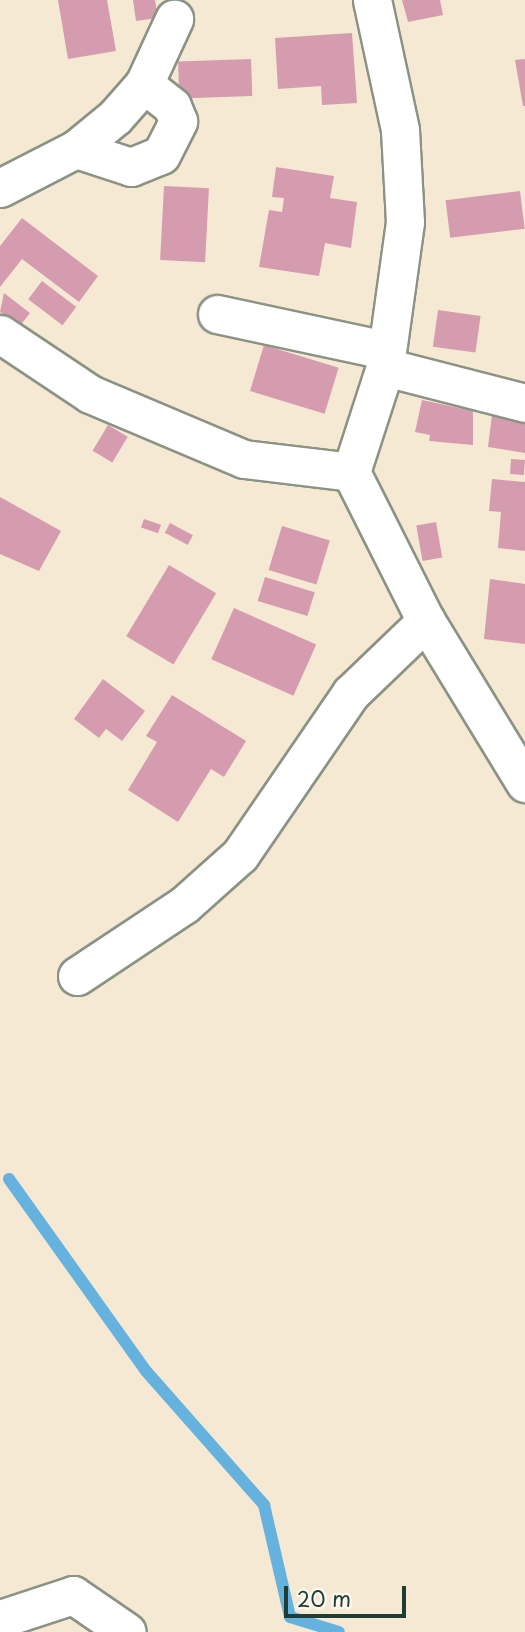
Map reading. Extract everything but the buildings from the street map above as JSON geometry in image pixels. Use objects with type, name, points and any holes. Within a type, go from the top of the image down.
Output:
[{"type":"street","points":[[372,0],[407,173],[385,358],[351,472],[426,621],[525,783]]},
{"type":"street","points":[[0,188],[76,149],[144,84],[174,19]]},
{"type":"street","points":[[76,149],[131,167],[161,155],[178,121],[172,106],[144,84]]},
{"type":"street","points":[[217,314],[385,358],[525,403]]},
{"type":"street","points":[[0,334],[90,394],[244,459],[351,472]]},
{"type":"street","points":[[77,976],[184,905],[240,855],[351,693],[426,621]]},
{"type":"street","points":[[0,1619],[72,1595],[127,1632]]},
{"type":"waterway","points":[[9,1179],[146,1371],[264,1505],[290,1617],[339,1632]]}]
